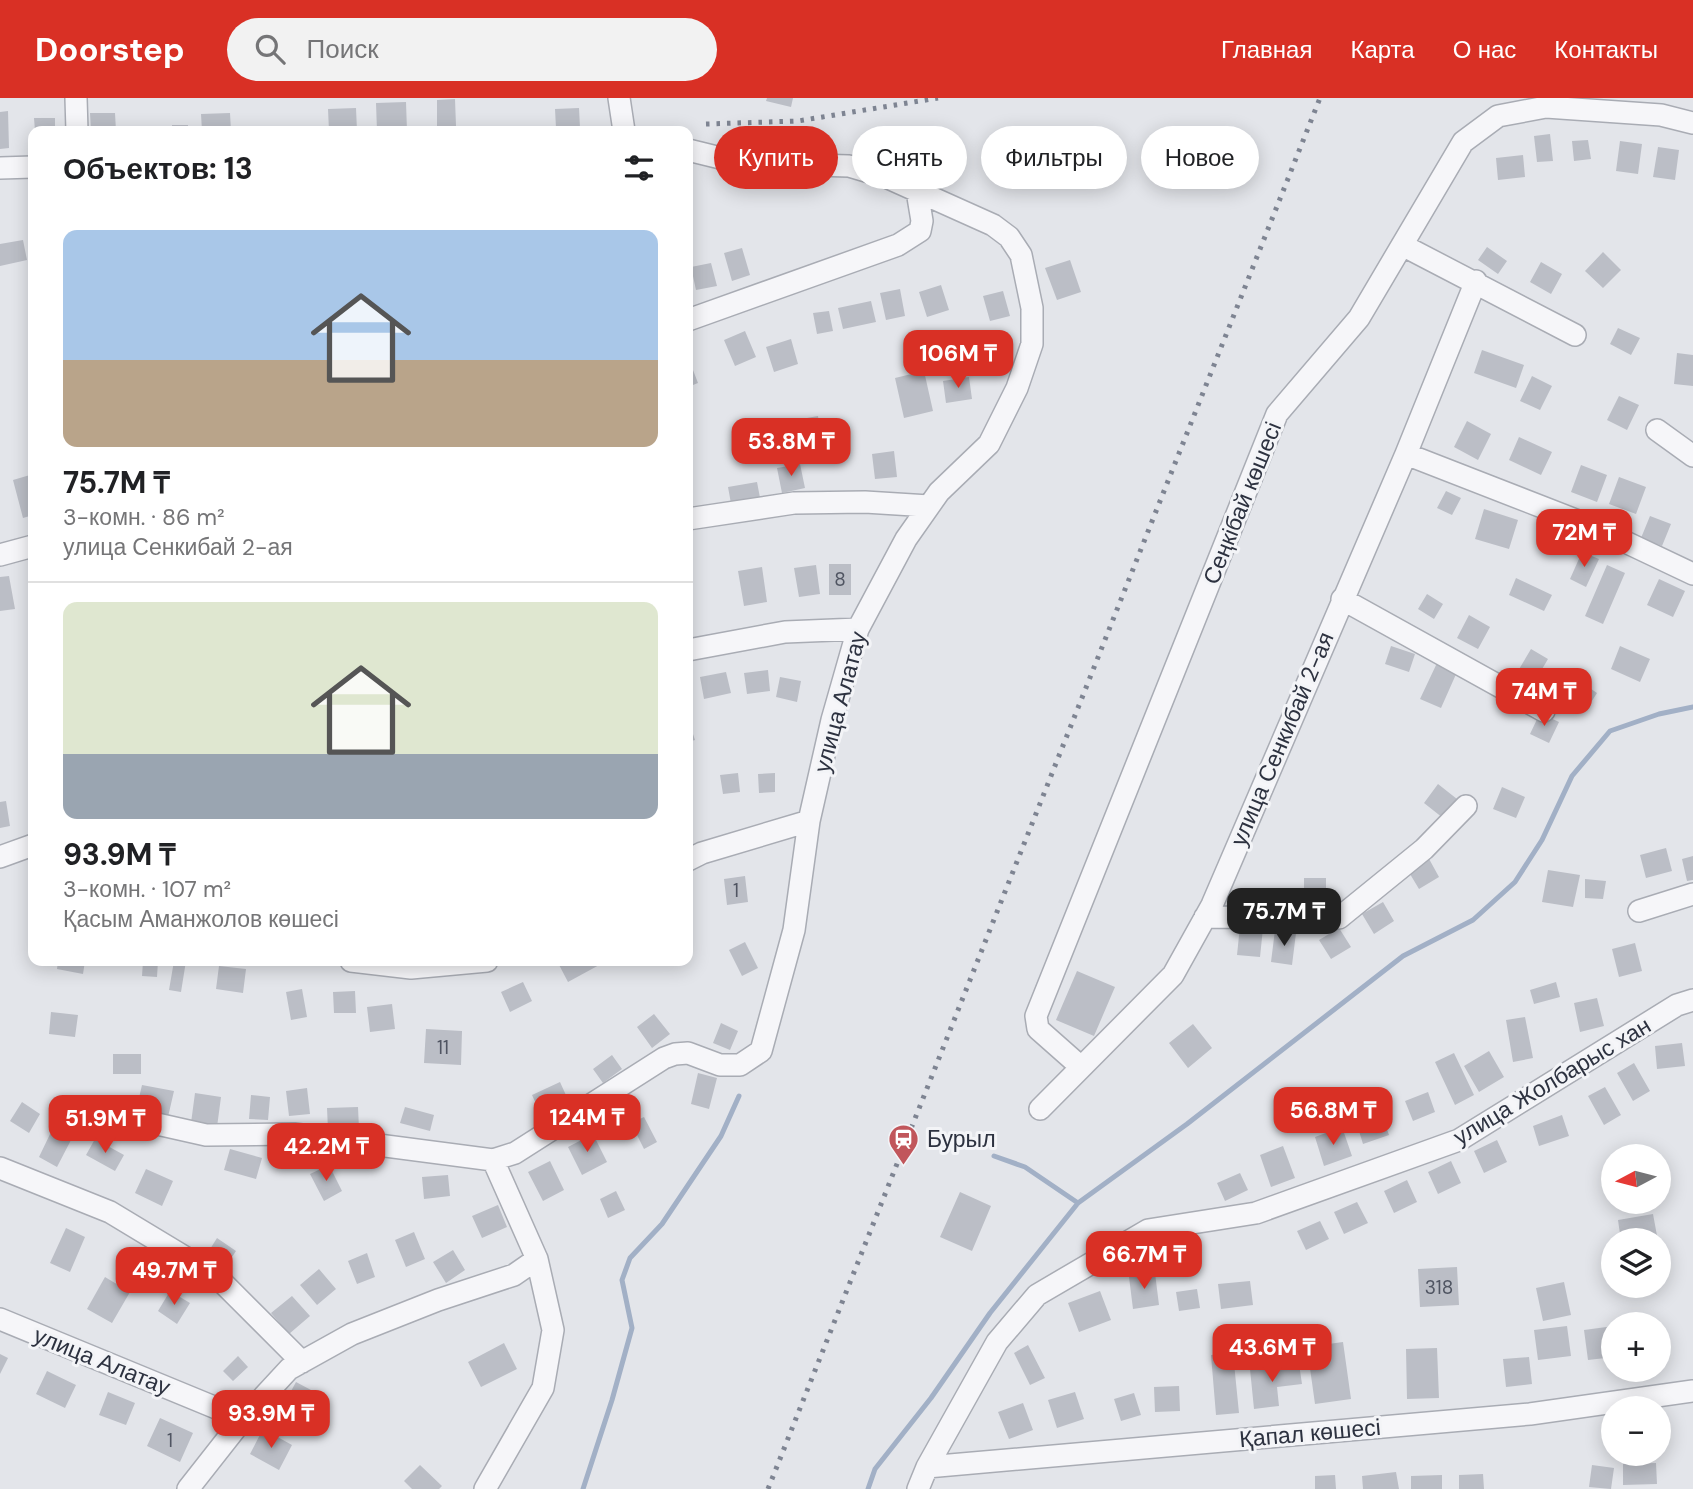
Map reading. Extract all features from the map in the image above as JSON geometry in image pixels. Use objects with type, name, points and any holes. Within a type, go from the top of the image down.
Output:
[{"type":"street","points":[[76,98],[77,126]]},
{"type":"street","points":[[619,98],[623,126]]},
{"type":"street","name":"Сеңкібай көшесі","points":[[1081,1067],[1038,1029],[1036,1016],[1277,414],[1359,318],[1463,142],[1498,116],[1546,107],[1661,116],[1693,123]]},
{"type":"street","name":"улица Алатау","points":[[494,1160],[515,1153],[664,1058],[675,1054],[688,1054],[720,1065],[740,1065],[761,1051],[794,930],[809,821],[832,720],[858,629],[906,539],[929,506],[939,492],[989,444],[1017,388],[1032,344],[1032,308],[1021,255],[1009,237],[993,225],[886,177],[849,166],[741,163],[693,151]]},
{"type":"street","points":[[0,168],[28,167]]},
{"type":"street","points":[[693,318],[912,238],[920,231],[922,221],[917,191]]},
{"type":"street","points":[[1402,245],[1575,335]]},
{"type":"street","name":"улица Сенкибай 2-ая","points":[[1040,1109],[1173,975],[1205,917],[1406,454],[1476,282]]},
{"type":"street","points":[[1657,430],[1693,456]]},
{"type":"street","points":[[1406,454],[1596,528],[1693,574]]},
{"type":"street","points":[[693,518],[794,503],[865,502],[929,506]]},
{"type":"street","points":[[0,555],[28,547]]},
{"type":"street","points":[[1342,599],[1544,711]]},
{"type":"street","points":[[693,649],[785,632],[858,629]]},
{"type":"street","points":[[1205,917],[1339,918],[1424,849],[1466,806]]},
{"type":"street","points":[[693,858],[809,821]]},
{"type":"street","points":[[0,857],[28,847]]},
{"type":"street","points":[[1639,911],[1693,894]]},
{"type":"street","points":[[394,966],[432,966]]},
{"type":"street","name":"улица Жолбарыс хан","points":[[918,1489],[926,1467],[997,1342],[1037,1295],[1148,1230],[1256,1213],[1459,1140],[1677,1005],[1693,1000]]},
{"type":"street","points":[[127,1117],[206,1135],[294,1134],[494,1160],[537,1259],[553,1330],[543,1388],[485,1489]]},
{"type":"street","points":[[0,1168],[110,1212],[216,1276],[302,1362]]},
{"type":"street","points":[[188,1489],[243,1419],[289,1370],[352,1334],[438,1300],[514,1275],[537,1259]]},
{"type":"street","name":"улица Алатау","points":[[0,1319],[243,1419]]},
{"type":"street","name":"Қапал көшесі","points":[[926,1467],[1530,1414],[1693,1391]]},
{"type":"building","points":[[767,98],[793,98],[791,107],[766,101]]},
{"type":"building","points":[[455,99],[456,126],[437,126],[437,100]]},
{"type":"building","points":[[406,102],[407,126],[377,126],[376,103]]},
{"type":"building","points":[[356,108],[357,126],[329,126],[328,109]]},
{"type":"building","points":[[579,108],[580,126],[556,126],[555,109]]},
{"type":"building","points":[[8,111],[9,148],[0,149],[0,112]]},
{"type":"building","points":[[90,113],[115,113],[116,126],[91,126]]},
{"type":"building","points":[[230,113],[231,126],[202,126],[201,114]]},
{"type":"building","points":[[34,118],[55,118],[55,126],[35,126]]},
{"type":"building","points":[[1550,134],[1553,161],[1537,162],[1534,136]]},
{"type":"building","points":[[1588,140],[1591,159],[1574,161],[1572,141]]},
{"type":"building","points":[[1620,141],[1642,144],[1638,174],[1616,171]]},
{"type":"building","points":[[1658,147],[1679,150],[1675,180],[1653,177]]},
{"type":"building","points":[[1523,155],[1525,177],[1498,180],[1496,158]]},
{"type":"building","points":[[23,240],[27,260],[0,266],[0,244]]},
{"type":"building","points":[[1487,247],[1507,261],[1498,274],[1478,260]]},
{"type":"building","points":[[742,248],[750,275],[732,281],[724,253]]},
{"type":"building","points":[[1603,252],[1621,270],[1603,288],[1585,271]]},
{"type":"building","points":[[1070,260],[1081,292],[1057,300],[1045,268]]},
{"type":"building","points":[[1541,262],[1562,274],[1551,294],[1530,282]]},
{"type":"building","points":[[711,263],[717,286],[696,290],[693,267]]},
{"type":"building","points":[[941,285],[949,310],[927,317],[919,292]]},
{"type":"building","points":[[900,289],[905,316],[886,320],[880,293]]},
{"type":"building","points":[[1003,291],[1010,316],[990,321],[983,296]]},
{"type":"building","points":[[871,301],[876,322],[843,329],[838,308]]},
{"type":"building","points":[[829,311],[833,331],[817,334],[813,313]]},
{"type":"building","points":[[1618,328],[1640,338],[1631,355],[1610,344]]},
{"type":"building","points":[[745,331],[756,357],[735,366],[724,340]]},
{"type":"building","points":[[791,339],[798,364],[774,372],[766,347]]},
{"type":"building","points":[[1482,350],[1524,365],[1516,388],[1474,373]]},
{"type":"building","points":[[1677,353],[1693,355],[1693,386],[1674,384]]},
{"type":"building","points":[[693,370],[698,383],[693,385]]},
{"type":"building","points":[[924,371],[933,411],[904,418],[895,378]]},
{"type":"building","points":[[1532,376],[1552,386],[1540,410],[1520,401]]},
{"type":"building","points":[[969,377],[972,399],[946,403],[943,381]]},
{"type":"building","points":[[1619,396],[1639,405],[1627,430],[1607,420]]},
{"type":"building","points":[[818,416],[821,437],[799,441],[796,420]]},
{"type":"building","points":[[1467,421],[1491,434],[1478,460],[1454,447]]},
{"type":"building","points":[[1519,437],[1552,452],[1541,475],[1509,460]]},
{"type":"building","points":[[894,451],[897,477],[875,479],[872,454]]},
{"type":"building","points":[[800,464],[805,488],[782,493],[777,468]]},
{"type":"building","points":[[1581,465],[1607,475],[1597,502],[1571,492]]},
{"type":"building","points":[[28,476],[28,516],[23,518],[13,480]]},
{"type":"building","points":[[1619,477],[1646,487],[1636,514],[1609,504]]},
{"type":"building","points":[[757,482],[761,503],[732,509],[728,487]]},
{"type":"building","points":[[1446,491],[1461,498],[1452,515],[1437,508]]},
{"type":"building","points":[[1484,509],[1518,520],[1509,549],[1475,539]]},
{"type":"building","points":[[1650,516],[1671,524],[1662,546],[1641,538]]},
{"type":"building","points":[[1582,552],[1599,559],[1586,587],[1570,579]]},
{"type":"building","points":[[829,564],[851,564],[851,595],[829,595]]},
{"type":"building","points":[[816,565],[820,594],[799,597],[794,568]]},
{"type":"building","points":[[1607,565],[1625,573],[1603,624],[1585,616]]},
{"type":"building","points":[[762,567],[767,602],[744,606],[738,571]]},
{"type":"building","points":[[9,576],[15,609],[0,611],[0,577]]},
{"type":"building","points":[[1516,578],[1552,595],[1544,611],[1509,595]]},
{"type":"building","points":[[1659,579],[1685,591],[1673,617],[1647,605]]},
{"type":"building","points":[[1427,594],[1443,604],[1434,619],[1418,609]]},
{"type":"building","points":[[1469,615],[1490,627],[1478,649],[1457,638]]},
{"type":"building","points":[[1391,646],[1415,654],[1409,672],[1385,664]]},
{"type":"building","points":[[1620,646],[1650,659],[1640,682],[1611,669]]},
{"type":"building","points":[[1531,649],[1548,659],[1532,686],[1515,676]]},
{"type":"building","points":[[1437,663],[1457,672],[1441,708],[1420,699]]},
{"type":"building","points":[[768,670],[770,691],[747,694],[744,673]]},
{"type":"building","points":[[726,672],[731,693],[704,699],[700,677]]},
{"type":"building","points":[[780,677],[801,681],[797,702],[776,697]]},
{"type":"building","points":[[1575,678],[1597,693],[1586,710],[1563,696]]},
{"type":"building","points":[[1540,713],[1559,722],[1549,743],[1530,734]]},
{"type":"building","points":[[738,773],[740,792],[723,794],[720,775]]},
{"type":"building","points":[[775,773],[775,792],[759,793],[758,774]]},
{"type":"building","points":[[1438,784],[1457,799],[1443,818],[1424,803]]},
{"type":"building","points":[[1502,787],[1525,797],[1516,818],[1493,809]]},
{"type":"building","points":[[6,801],[10,826],[0,828],[0,802]]},
{"type":"building","points":[[1666,848],[1672,871],[1646,878],[1640,855]]},
{"type":"building","points":[[1693,856],[1693,880],[1687,881],[1682,859]]},
{"type":"building","points":[[1428,857],[1439,877],[1419,889],[1407,869]]},
{"type":"building","points":[[1548,870],[1580,875],[1573,907],[1542,902]]},
{"type":"building","points":[[745,876],[748,902],[727,905],[724,879]]},
{"type":"building","points":[[1304,878],[1326,878],[1326,895],[1304,894]]},
{"type":"building","points":[[1585,879],[1606,881],[1603,899],[1585,898]]},
{"type":"building","points":[[1383,902],[1394,921],[1374,934],[1362,914]]},
{"type":"building","points":[[1240,926],[1263,928],[1260,957],[1237,955]]},
{"type":"building","points":[[1339,928],[1351,947],[1331,959],[1319,940]]},
{"type":"building","points":[[1275,930],[1296,933],[1292,965],[1271,962]]},
{"type":"building","points":[[745,942],[758,968],[742,976],[729,950]]},
{"type":"building","points":[[1635,943],[1642,971],[1619,977],[1612,949]]},
{"type":"building","points":[[57,966],[84,966],[83,974],[57,969]]},
{"type":"building","points":[[143,966],[158,966],[157,977],[142,976]]},
{"type":"building","points":[[173,966],[185,966],[181,992],[169,990]]},
{"type":"building","points":[[219,966],[246,969],[243,993],[216,989]]},
{"type":"building","points":[[560,966],[597,966],[568,982]]},
{"type":"building","points":[[1077,971],[1115,987],[1094,1036],[1056,1020]]},
{"type":"building","points":[[523,982],[532,1001],[510,1012],[501,992]]},
{"type":"building","points":[[1556,982],[1560,997],[1534,1004],[1530,990]]},
{"type":"building","points":[[302,989],[307,1017],[291,1020],[286,992]]},
{"type":"building","points":[[355,991],[356,1013],[334,1013],[333,992]]},
{"type":"building","points":[[1597,998],[1604,1026],[1580,1032],[1574,1003]]},
{"type":"building","points":[[392,1004],[395,1029],[370,1032],[367,1007]]},
{"type":"building","points":[[51,1012],[78,1015],[75,1037],[49,1034]]},
{"type":"building","points":[[654,1014],[670,1034],[652,1048],[637,1027]]},
{"type":"building","points":[[1525,1017],[1533,1058],[1513,1062],[1506,1020]]},
{"type":"building","points":[[721,1023],[738,1031],[730,1050],[713,1043]]},
{"type":"building","points":[[1193,1024],[1212,1048],[1188,1068],[1169,1043]]},
{"type":"building","points":[[426,1029],[462,1031],[461,1065],[424,1063]]},
{"type":"building","points":[[1682,1043],[1685,1066],[1657,1069],[1655,1046]]},
{"type":"building","points":[[1489,1051],[1504,1077],[1479,1092],[1464,1066]]},
{"type":"building","points":[[1454,1053],[1474,1095],[1455,1105],[1435,1062]]},
{"type":"building","points":[[113,1054],[141,1054],[141,1074],[113,1074]]},
{"type":"building","points":[[612,1055],[622,1069],[603,1083],[593,1069]]},
{"type":"building","points":[[1634,1063],[1650,1091],[1633,1101],[1617,1073]]},
{"type":"building","points":[[698,1073],[717,1078],[709,1109],[691,1104]]},
{"type":"building","points":[[560,1082],[570,1104],[542,1117],[532,1095]]},
{"type":"building","points":[[142,1085],[174,1091],[168,1117],[136,1111]]},
{"type":"building","points":[[1605,1087],[1621,1115],[1604,1125],[1588,1096]]},
{"type":"building","points":[[307,1088],[310,1114],[289,1116],[286,1091]]},
{"type":"building","points":[[1428,1092],[1435,1112],[1413,1121],[1405,1101]]},
{"type":"building","points":[[195,1093],[221,1097],[217,1127],[191,1123]]},
{"type":"building","points":[[251,1095],[270,1097],[268,1120],[249,1119]]},
{"type":"building","points":[[22,1102],[40,1114],[29,1133],[10,1121]]},
{"type":"building","points":[[358,1107],[359,1129],[328,1130],[327,1108]]},
{"type":"building","points":[[405,1107],[434,1115],[430,1131],[400,1123]]},
{"type":"building","points":[[1381,1112],[1389,1135],[1363,1144],[1356,1121]]},
{"type":"building","points":[[1562,1115],[1569,1136],[1539,1146],[1533,1126]]},
{"type":"building","points":[[644,1117],[657,1142],[644,1149],[631,1123]]},
{"type":"building","points":[[1342,1127],[1352,1156],[1324,1166],[1315,1137]]},
{"type":"building","points":[[52,1130],[71,1140],[57,1167],[39,1157]]},
{"type":"building","points":[[593,1134],[607,1162],[582,1175],[568,1147]]},
{"type":"building","points":[[95,1139],[124,1155],[115,1171],[86,1155]]},
{"type":"building","points":[[1497,1140],[1507,1162],[1484,1173],[1474,1151]]},
{"type":"building","points":[[1283,1146],[1295,1178],[1271,1187],[1260,1155]]},
{"type":"building","points":[[230,1149],[262,1158],[256,1179],[224,1170]]},
{"type":"building","points":[[550,1161],[564,1190],[543,1201],[528,1172]]},
{"type":"building","points":[[1451,1161],[1461,1183],[1438,1194],[1428,1172]]},
{"type":"building","points":[[329,1165],[342,1191],[324,1201],[310,1174]]},
{"type":"building","points":[[146,1169],[173,1181],[162,1206],[135,1193]]},
{"type":"building","points":[[1240,1173],[1248,1190],[1225,1201],[1217,1183]]},
{"type":"building","points":[[448,1175],[450,1196],[424,1199],[422,1177]]},
{"type":"building","points":[[1407,1180],[1417,1202],[1394,1213],[1384,1191]]},
{"type":"building","points":[[616,1191],[625,1210],[608,1218],[600,1199]]},
{"type":"building","points":[[960,1192],[991,1206],[972,1251],[940,1237]]},
{"type":"building","points":[[1357,1202],[1368,1223],[1344,1234],[1334,1212]]},
{"type":"building","points":[[498,1205],[507,1227],[482,1238],[472,1216]]},
{"type":"building","points":[[1653,1214],[1656,1228],[1619,1228],[1618,1220]]},
{"type":"building","points":[[1320,1221],[1329,1239],[1306,1250],[1297,1231]]},
{"type":"building","points":[[66,1228],[85,1237],[70,1272],[50,1263]]},
{"type":"building","points":[[414,1232],[425,1259],[406,1267],[395,1240]]},
{"type":"building","points":[[217,1238],[236,1251],[226,1266],[207,1254]]},
{"type":"building","points":[[453,1250],[465,1270],[446,1283],[433,1262]]},
{"type":"building","points":[[367,1253],[375,1277],[357,1284],[348,1261]]},
{"type":"building","points":[[1457,1267],[1459,1305],[1420,1307],[1418,1269]]},
{"type":"building","points":[[319,1269],[336,1289],[317,1305],[300,1285]]},
{"type":"building","points":[[1155,1273],[1159,1305],[1133,1309],[1129,1277]]},
{"type":"building","points":[[105,1277],[130,1292],[112,1323],[87,1309]]},
{"type":"building","points":[[1250,1281],[1253,1305],[1221,1309],[1218,1284]]},
{"type":"building","points":[[1564,1282],[1571,1315],[1543,1321],[1536,1288]]},
{"type":"building","points":[[1197,1289],[1200,1308],[1179,1311],[1176,1292]]},
{"type":"building","points":[[170,1291],[190,1303],[177,1324],[158,1311]]},
{"type":"building","points":[[1100,1291],[1111,1320],[1079,1332],[1068,1303]]},
{"type":"building","points":[[292,1296],[310,1316],[289,1334],[271,1313]]},
{"type":"building","points":[[1567,1326],[1571,1356],[1538,1360],[1534,1330]]},
{"type":"building","points":[[1601,1328],[1601,1358],[1588,1360],[1584,1330]]},
{"type":"building","points":[[1343,1342],[1351,1399],[1315,1404],[1307,1347]]},
{"type":"building","points":[[504,1343],[517,1369],[481,1387],[468,1362]]},
{"type":"building","points":[[1028,1345],[1045,1378],[1030,1385],[1014,1353]]},
{"type":"building","points":[[1437,1348],[1439,1398],[1407,1399],[1406,1349]]},
{"type":"building","points":[[1233,1353],[1239,1413],[1216,1415],[1211,1355]]},
{"type":"building","points":[[0,1354],[8,1358],[0,1374]]},
{"type":"building","points":[[238,1356],[248,1367],[233,1381],[223,1371]]},
{"type":"building","points":[[1529,1357],[1532,1384],[1506,1387],[1503,1359]]},
{"type":"building","points":[[1299,1364],[1302,1384],[1277,1387],[1279,1406],[1254,1409],[1250,1369]]},
{"type":"building","points":[[47,1371],[76,1385],[65,1408],[36,1394]]},
{"type":"building","points":[[296,1382],[326,1398],[312,1423],[283,1406]]},
{"type":"building","points":[[1179,1386],[1180,1411],[1155,1412],[1154,1387]]},
{"type":"building","points":[[108,1392],[135,1403],[126,1425],[99,1415]]},
{"type":"building","points":[[1075,1392],[1084,1419],[1057,1428],[1048,1400]]},
{"type":"building","points":[[1134,1393],[1141,1415],[1121,1421],[1114,1399]]},
{"type":"building","points":[[1023,1403],[1033,1430],[1009,1439],[998,1412]]},
{"type":"building","points":[[160,1418],[193,1433],[180,1462],[147,1446]]},
{"type":"building","points":[[263,1429],[292,1445],[279,1470],[250,1454]]},
{"type":"building","points":[[420,1465],[442,1486],[439,1489],[412,1489],[404,1481]]},
{"type":"building","points":[[1592,1465],[1614,1468],[1611,1489],[1589,1487]]},
{"type":"building","points":[[1623,1466],[1656,1466],[1657,1484],[1623,1485]]},
{"type":"building","points":[[1396,1472],[1399,1489],[1363,1489],[1362,1476]]},
{"type":"building","points":[[1483,1474],[1484,1489],[1459,1489],[1459,1475]]},
{"type":"building","points":[[1335,1475],[1336,1489],[1315,1489],[1315,1476]]},
{"type":"building","points":[[1442,1475],[1442,1489],[1411,1489],[1411,1476]]},
{"type":"waterway","points":[[868,1489],[875,1469],[931,1398],[990,1313],[1078,1203],[1187,1124],[1403,956],[1473,920],[1515,882],[1542,840],[1572,776],[1610,731],[1659,714],[1693,707]]},
{"type":"waterway","points":[[583,1489],[632,1328],[622,1280],[630,1258],[662,1224],[721,1136],[739,1096]]},
{"type":"waterway","points":[[994,1156],[1025,1167],[1078,1203]]},
{"type":"railway","points":[[706,124],[798,121],[938,98]]},
{"type":"railway","points":[[768,1489],[1320,98]]},
{"type":"place","name":"Бурыл","points":[[904,1166]]}]
